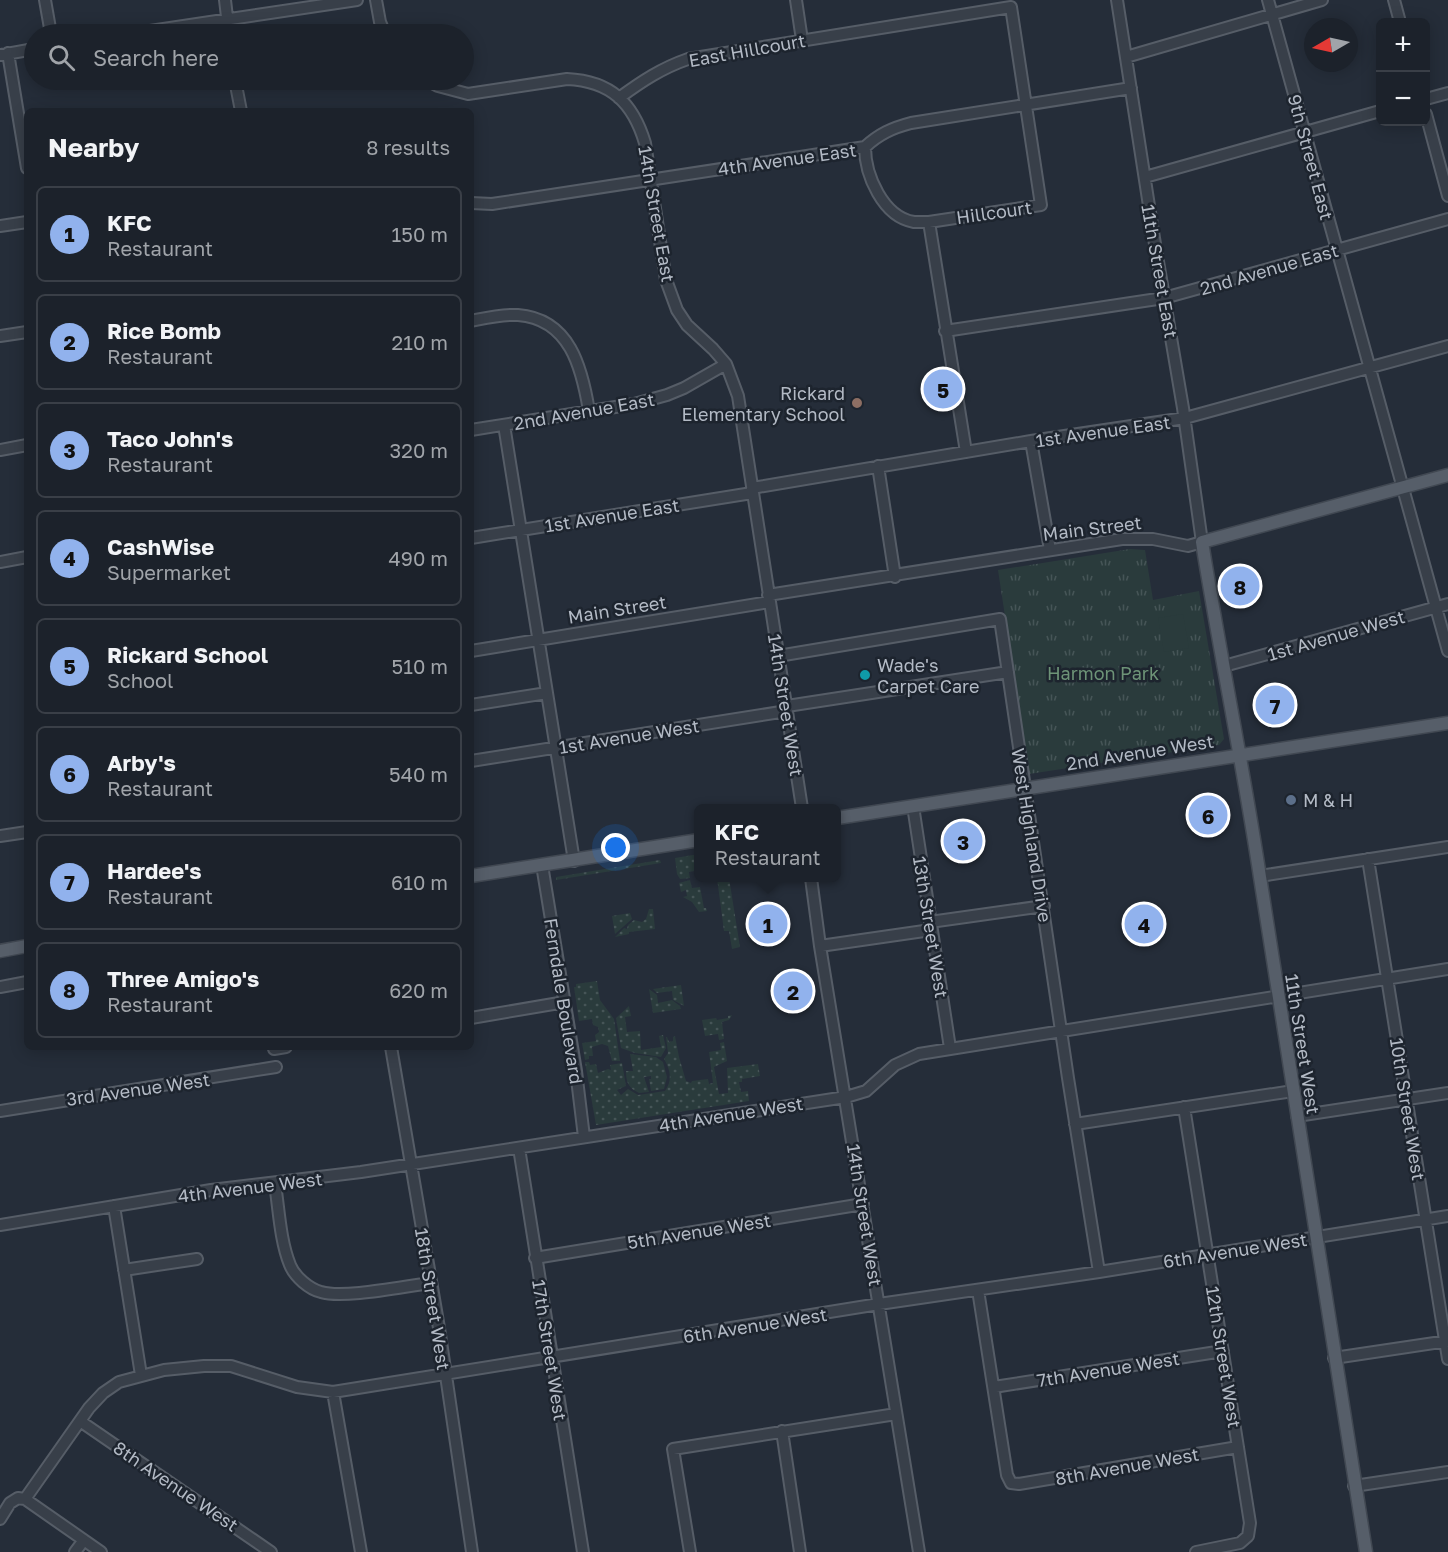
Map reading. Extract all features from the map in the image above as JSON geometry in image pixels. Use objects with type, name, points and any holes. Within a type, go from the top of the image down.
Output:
[{"type":"main road","name":"Main Street","points":[[1202,542],[1448,475]]},
{"type":"main road","name":"11th Street West","points":[[1202,542],[1260,876],[1366,1552]]},
{"type":"main road","name":"2nd Avenue West","points":[[841,817],[1448,723]]},
{"type":"main road","points":[[474,875],[694,841]]},
{"type":"main road","points":[[0,951],[24,947]]},
{"type":"street","points":[[45,0],[49,24]]},
{"type":"street","points":[[225,0],[228,24]]},
{"type":"street","points":[[195,24],[357,0]]},
{"type":"street","points":[[376,0],[381,24]]},
{"type":"street","points":[[796,0],[802,40]]},
{"type":"street","name":"11th Street East","points":[[1118,0],[1185,418],[1202,542]]},
{"type":"street","name":"9th Street East","points":[[1268,0],[1448,651]]},
{"type":"street","points":[[1126,57],[1322,0]]},
{"type":"street","points":[[1394,0],[1399,18]]},
{"type":"street","name":"East Hillcourt","points":[[620,98],[647,77],[688,59],[1011,7]]},
{"type":"street","name":"Hillcourt","points":[[865,147],[865,157],[872,180],[883,201],[898,215],[913,222],[929,222],[1041,205],[1011,7]]},
{"type":"street","points":[[24,51],[4,54],[24,151]]},
{"type":"street","points":[[453,90],[468,94],[567,79],[598,84],[620,98]]},
{"type":"street","name":"4th Avenue East","points":[[474,203],[492,204],[865,147],[877,136],[893,128],[1131,88]]},
{"type":"street","points":[[238,90],[241,108]]},
{"type":"street","points":[[1430,98],[1448,93]]},
{"type":"street","name":"14th Street East","points":[[620,98],[628,105],[639,122],[645,143],[666,280],[677,310],[687,324],[726,364],[738,396],[769,598]]},
{"type":"street","points":[[1145,177],[1376,112]]},
{"type":"street","points":[[1428,126],[1448,196]]},
{"type":"street","name":"2nd Avenue East","points":[[945,331],[1164,298],[1448,219]]},
{"type":"street","points":[[0,226],[24,222]]},
{"type":"street","points":[[929,222],[966,452]]},
{"type":"street","points":[[474,321],[517,315],[538,319],[555,328],[577,359],[584,378],[589,411]]},
{"type":"street","points":[[0,336],[24,332]]},
{"type":"street","name":"1st Avenue East","points":[[474,538],[878,466],[1185,418],[1448,346]]},
{"type":"street","name":"2nd Avenue East","points":[[474,430],[634,404],[668,395],[726,364]]},
{"type":"street","points":[[504,425],[574,861]]},
{"type":"street","points":[[1031,441],[1050,550]]},
{"type":"street","points":[[0,450],[24,446]]},
{"type":"street","points":[[878,466],[895,577]]},
{"type":"street","name":"Main Street","points":[[474,651],[1050,550],[1136,538],[1188,546],[1202,542]]},
{"type":"street","points":[[0,562],[24,558]]},
{"type":"street","name":"14th Street West","points":[[769,598],[801,804]]},
{"type":"street","name":"1st Avenue West","points":[[1224,666],[1448,604]]},
{"type":"street","name":"West Highland Drive","points":[[778,656],[1000,619],[1099,1272]]},
{"type":"street","name":"1st Avenue West","points":[[474,761],[1008,672]]},
{"type":"street","points":[[474,705],[547,693]]},
{"type":"street","name":"13th Street West","points":[[913,806],[950,1048]]},
{"type":"street","points":[[0,836],[24,832]]},
{"type":"street","points":[[1260,876],[1448,846]]},
{"type":"street","name":"10th Street West","points":[[1368,859],[1447,1341],[1448,1359]]},
{"type":"street","name":"Ferndale Boulevard","points":[[542,864],[576,1071],[584,1137]]},
{"type":"street","name":"14th Street West","points":[[812,882],[918,1552]]},
{"type":"street","points":[[820,946],[1044,906]]},
{"type":"street","name":"4th Avenue West","points":[[0,1225],[211,1190],[276,1184],[411,1165],[846,1097],[866,1091],[895,1065],[909,1057],[950,1048],[1448,969]]},
{"type":"street","points":[[0,987],[24,983]]},
{"type":"street","points":[[474,1017],[565,1002]]},
{"type":"street","name":"18th Street West","points":[[392,1050],[446,1374],[472,1552]]},
{"type":"street","name":"3rd Avenue West","points":[[0,1111],[276,1067]]},
{"type":"street","points":[[1075,1124],[1293,1091]]},
{"type":"street","points":[[1297,1116],[1448,1093]]},
{"type":"street","name":"12th Street West","points":[[1184,1107],[1250,1523],[1248,1536],[1240,1544],[1196,1552]]},
{"type":"street","name":"17th Street West","points":[[519,1148],[583,1552]]},
{"type":"street","points":[[276,1184],[283,1239],[291,1267],[303,1282],[320,1292],[341,1294],[431,1283]]},
{"type":"street","name":"5th Avenue West","points":[[536,1258],[863,1204]]},
{"type":"street","points":[[114,1206],[141,1375]]},
{"type":"street","name":"6th Avenue West","points":[[0,1519],[10,1503],[18,1498],[25,1499],[80,1421],[103,1393],[119,1383],[164,1370],[231,1366],[297,1387],[333,1392],[1448,1216]]},
{"type":"street","points":[[124,1270],[197,1259]]},
{"type":"street","points":[[978,1290],[994,1386]]},
{"type":"street","points":[[1334,1358],[1447,1341]]},
{"type":"street","name":"7th Avenue West","points":[[994,1386],[1222,1351]]},
{"type":"street","name":"8th Avenue West","points":[[994,1386],[1008,1481],[1015,1484],[1238,1447]]},
{"type":"street","points":[[333,1392],[361,1552]]},
{"type":"street","points":[[690,1552],[674,1449],[896,1414]]},
{"type":"street","name":"8th Avenue West","points":[[80,1421],[271,1552]]},
{"type":"street","points":[[782,1431],[800,1552]]},
{"type":"street","points":[[1354,1486],[1448,1472]]},
{"type":"street","points":[[25,1499],[101,1552]]},
{"type":"street","points":[[75,1552],[84,1540]]},
{"type":"green space","name":"Harmon Park","points":[[1130,549],[1145,550],[1153,600],[1199,591],[1224,739],[1219,745],[1029,774],[998,570]]},
{"type":"green space","points":[[1183,614],[1189,648],[1164,652],[1158,618]]},
{"type":"green space","points":[[694,855],[694,871],[689,872],[690,878],[680,879],[675,858]]},
{"type":"green space","points":[[660,860],[661,863],[556,880],[556,877]]},
{"type":"green space","points":[[690,880],[692,888],[700,887],[704,908],[707,911],[699,912],[692,902],[683,897],[687,896],[686,890],[681,892],[679,883]]},
{"type":"green space","points":[[718,882],[730,882],[740,947],[732,949],[729,931],[724,931]]},
{"type":"green space","points":[[649,909],[653,909],[655,929],[629,932],[629,934],[615,937],[624,928],[627,929],[634,920],[642,922],[646,919]]},
{"type":"green space","points":[[630,913],[632,919],[615,934],[612,916]]},
{"type":"green space","points":[[597,981],[600,1000],[614,1019],[620,1061],[612,1061],[608,1046],[602,1044],[592,1047],[593,1056],[585,1060],[582,1043],[596,1041],[595,1035],[599,1032],[598,1027],[593,1025],[592,1019],[579,1021],[574,987],[576,984]]},
{"type":"green space","points":[[681,985],[684,1006],[673,1000],[672,991],[657,993],[653,989]]},
{"type":"green space","points":[[649,989],[657,995],[658,1003],[672,1000],[681,1009],[653,1013]]},
{"type":"green space","points":[[629,1006],[631,1016],[625,1017],[627,1032],[640,1031],[641,1050],[661,1047],[659,1036],[663,1035],[666,1048],[661,1057],[635,1053],[621,1048],[616,1018]]},
{"type":"green space","points":[[732,1015],[729,1020],[722,1022],[724,1039],[719,1040],[718,1034],[705,1036],[702,1020],[716,1018],[717,1020]]},
{"type":"green space","points":[[675,1036],[686,1081],[691,1083],[708,1079],[709,1084],[713,1083],[709,1052],[721,1050],[720,1043],[724,1042],[727,1061],[714,1067],[719,1094],[728,1093],[727,1068],[758,1064],[760,1076],[742,1079],[742,1082],[739,1082],[741,1092],[748,1091],[749,1101],[596,1125],[585,1062],[589,1062],[590,1065],[596,1064],[598,1073],[611,1070],[610,1065],[622,1063],[626,1086],[617,1090],[621,1095],[628,1089],[638,1095],[665,1091],[670,1079],[664,1059],[668,1053],[666,1037],[669,1042],[673,1041]]},
{"type":"green space","points":[[630,1054],[656,1057],[663,1062],[667,1077],[664,1089],[651,1091],[649,1079],[651,1076],[644,1077],[649,1092],[639,1093],[630,1087],[626,1071],[633,1071]]},
{"type":"place","name":"Rickard School","points":[[943,389]]},
{"type":"place","name":"Rickard Elementary School","points":[[857,403]]},
{"type":"place","name":"Three Amigo's","points":[[1240,586]]},
{"type":"place","name":"Wade's Carpet Care","points":[[865,675]]},
{"type":"place","name":"Hardee's","points":[[1275,705]]},
{"type":"place","name":"M & H","points":[[1291,800]]},
{"type":"place","name":"Arby's","points":[[1208,815]]},
{"type":"place","name":"Taco John's","points":[[963,841]]},
{"type":"place","name":"KFC","points":[[768,924]]},
{"type":"place","name":"CashWise","points":[[1144,924]]},
{"type":"place","name":"Rice Bomb","points":[[793,991]]}]
